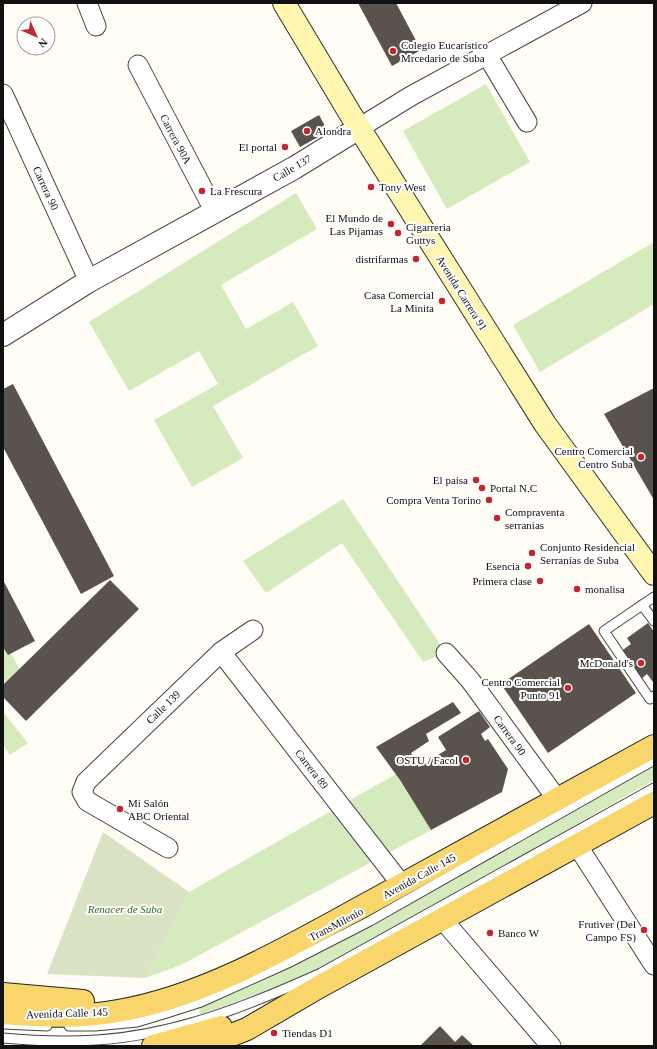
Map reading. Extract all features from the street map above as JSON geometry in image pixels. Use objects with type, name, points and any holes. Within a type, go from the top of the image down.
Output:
[{"type":"main road","name":"Avenida Carrera 91","points":[[284,3],[359,128],[549,430],[654,574]]},
{"type":"main road","name":"Avenida Calle 145","points":[[3,1013],[33,1015],[97,1014],[140,1006],[178,996],[203,986],[291,945],[654,746]]},
{"type":"main road","points":[[204,1046],[247,1029],[319,987],[654,803]]},
{"type":"main road","points":[[153,1046],[227,1025],[319,987]]},
{"type":"main road","name":"Avenida Calle 145","points":[[3,994],[92,1002],[178,996]]},
{"type":"street","points":[[87,3],[96,26]]},
{"type":"street","name":"Calle 137","points":[[3,334],[88,281],[294,168],[411,96],[582,3]]},
{"type":"street","points":[[487,55],[527,122]]},
{"type":"street","name":"Carrera 90A","points":[[138,65],[215,212]]},
{"type":"street","name":"Carrera 90","points":[[3,94],[88,281]]},
{"type":"street","name":"Calle 139","points":[[168,848],[87,801],[82,792],[86,782],[221,652],[253,630]]},
{"type":"street","name":"Carrera 89","points":[[221,652],[402,885]]},
{"type":"street","name":"Carrera 90","points":[[446,653],[470,680],[557,799]]},
{"type":"street","points":[[577,845],[654,965]]},
{"type":"street","points":[[443,920],[551,1046]]},
{"type":"lane","points":[[654,597],[604,631],[650,699],[654,696]]},
{"type":"lane","points":[[642,605],[654,622]]},
{"type":"lane","name":"TransMilenio","points":[[3,1024],[28,1026],[95,1026],[137,1022],[201,1002],[288,963],[370,921],[654,760]]},
{"type":"lane","points":[[3,1038],[37,1041],[98,1040],[139,1035],[182,1026],[277,993],[321,973],[654,788]]},
{"type":"green space","points":[[486,84],[530,162],[447,209],[403,131]]},
{"type":"green space","points":[[296,193],[317,229],[221,285],[246,329],[293,302],[318,346],[213,406],[243,458],[192,487],[154,420],[218,384],[199,351],[129,391],[89,322]]},
{"type":"green space","points":[[654,242],[654,304],[540,372],[513,325]]},
{"type":"green space","points":[[343,499],[446,653],[423,662],[342,543],[266,593],[243,561]]},
{"type":"green space","points":[[3,640],[21,671],[3,687]]},
{"type":"green space","points":[[3,712],[28,743],[10,755],[3,745]]},
{"type":"green space","points":[[654,766],[654,780],[428,909],[304,977],[200,1015],[199,1008],[298,963],[371,926],[442,884]]},
{"type":"green space","points":[[396,774],[431,830],[181,965],[145,978],[189,892]]},
{"type":"green space","name":"Renacer de Suba","points":[[103,832],[189,892],[145,978],[47,974]]},
{"type":"building","points":[[358,3],[396,3],[421,50],[392,66]]},
{"type":"building","name":"Alondra","points":[[319,115],[324,124],[323,131],[320,136],[300,147],[291,131]]},
{"type":"building","points":[[13,384],[114,576],[81,594],[3,447],[3,389]]},
{"type":"building","name":"Centro Comercial Centro Suba","points":[[654,388],[654,500],[604,414]]},
{"type":"building","points":[[3,580],[35,641],[8,655],[3,647]]},
{"type":"building","points":[[110,580],[139,609],[26,721],[3,697],[3,685]]},
{"type":"building","name":"McDonald's","points":[[648,623],[654,632],[653,682],[647,674],[640,680],[620,652],[631,644],[627,638]]},
{"type":"building","name":"Centro Comercial Punto 91","points":[[589,624],[636,693],[548,753],[501,684]]},
{"type":"building","name":"OSTU / Facol","points":[[453,702],[461,713],[426,734],[429,741],[411,753],[419,767],[446,750],[438,737],[479,711],[490,727],[481,734],[485,741],[488,739],[508,769],[502,792],[431,830],[400,780],[376,747]]},
{"type":"building","points":[[440,1026],[455,1042],[462,1035],[474,1046],[420,1046]]},
{"type":"place","name":"Colegio Eucarístico Mrcedario de Suba","points":[[393,51]]},
{"type":"place","name":"Alondra","points":[[307,131]]},
{"type":"place","name":"El portal","points":[[285,147]]},
{"type":"place","name":"Tony West","points":[[371,187]]},
{"type":"place","name":"La Frescura","points":[[202,191]]},
{"type":"place","name":"El Mundo de Las Pijamas","points":[[391,224]]},
{"type":"place","name":"Cigarreria Guttys","points":[[398,233]]},
{"type":"place","name":"distrifarmas","points":[[416,259]]},
{"type":"place","name":"Casa Comercial La Minita","points":[[442,301]]},
{"type":"place","name":"Centro Comercial Centro Suba","points":[[641,457]]},
{"type":"place","name":"El paisa","points":[[476,480]]},
{"type":"place","name":"Portal N.C","points":[[482,488]]},
{"type":"place","name":"Compra Venta Torino","points":[[489,500]]},
{"type":"place","name":"Compraventa serranias","points":[[497,518]]},
{"type":"place","name":"Conjunto Residencial Serranías de Suba","points":[[532,553]]},
{"type":"place","name":"Esencia","points":[[528,566]]},
{"type":"place","name":"Primera clase","points":[[540,581]]},
{"type":"place","name":"monalisa","points":[[577,589]]},
{"type":"place","name":"McDonald's","points":[[641,663]]},
{"type":"place","name":"Centro Comercial Punto 91","points":[[568,688]]},
{"type":"place","name":"OSTU / Facol","points":[[466,760]]},
{"type":"place","name":"Mi Salón ABC Oriental","points":[[120,809]]},
{"type":"place","name":"Frutiver (Del Campo FS)","points":[[644,930]]},
{"type":"place","name":"Banco W","points":[[490,933]]},
{"type":"place","name":"Tiendas D1","points":[[274,1033]]}]
